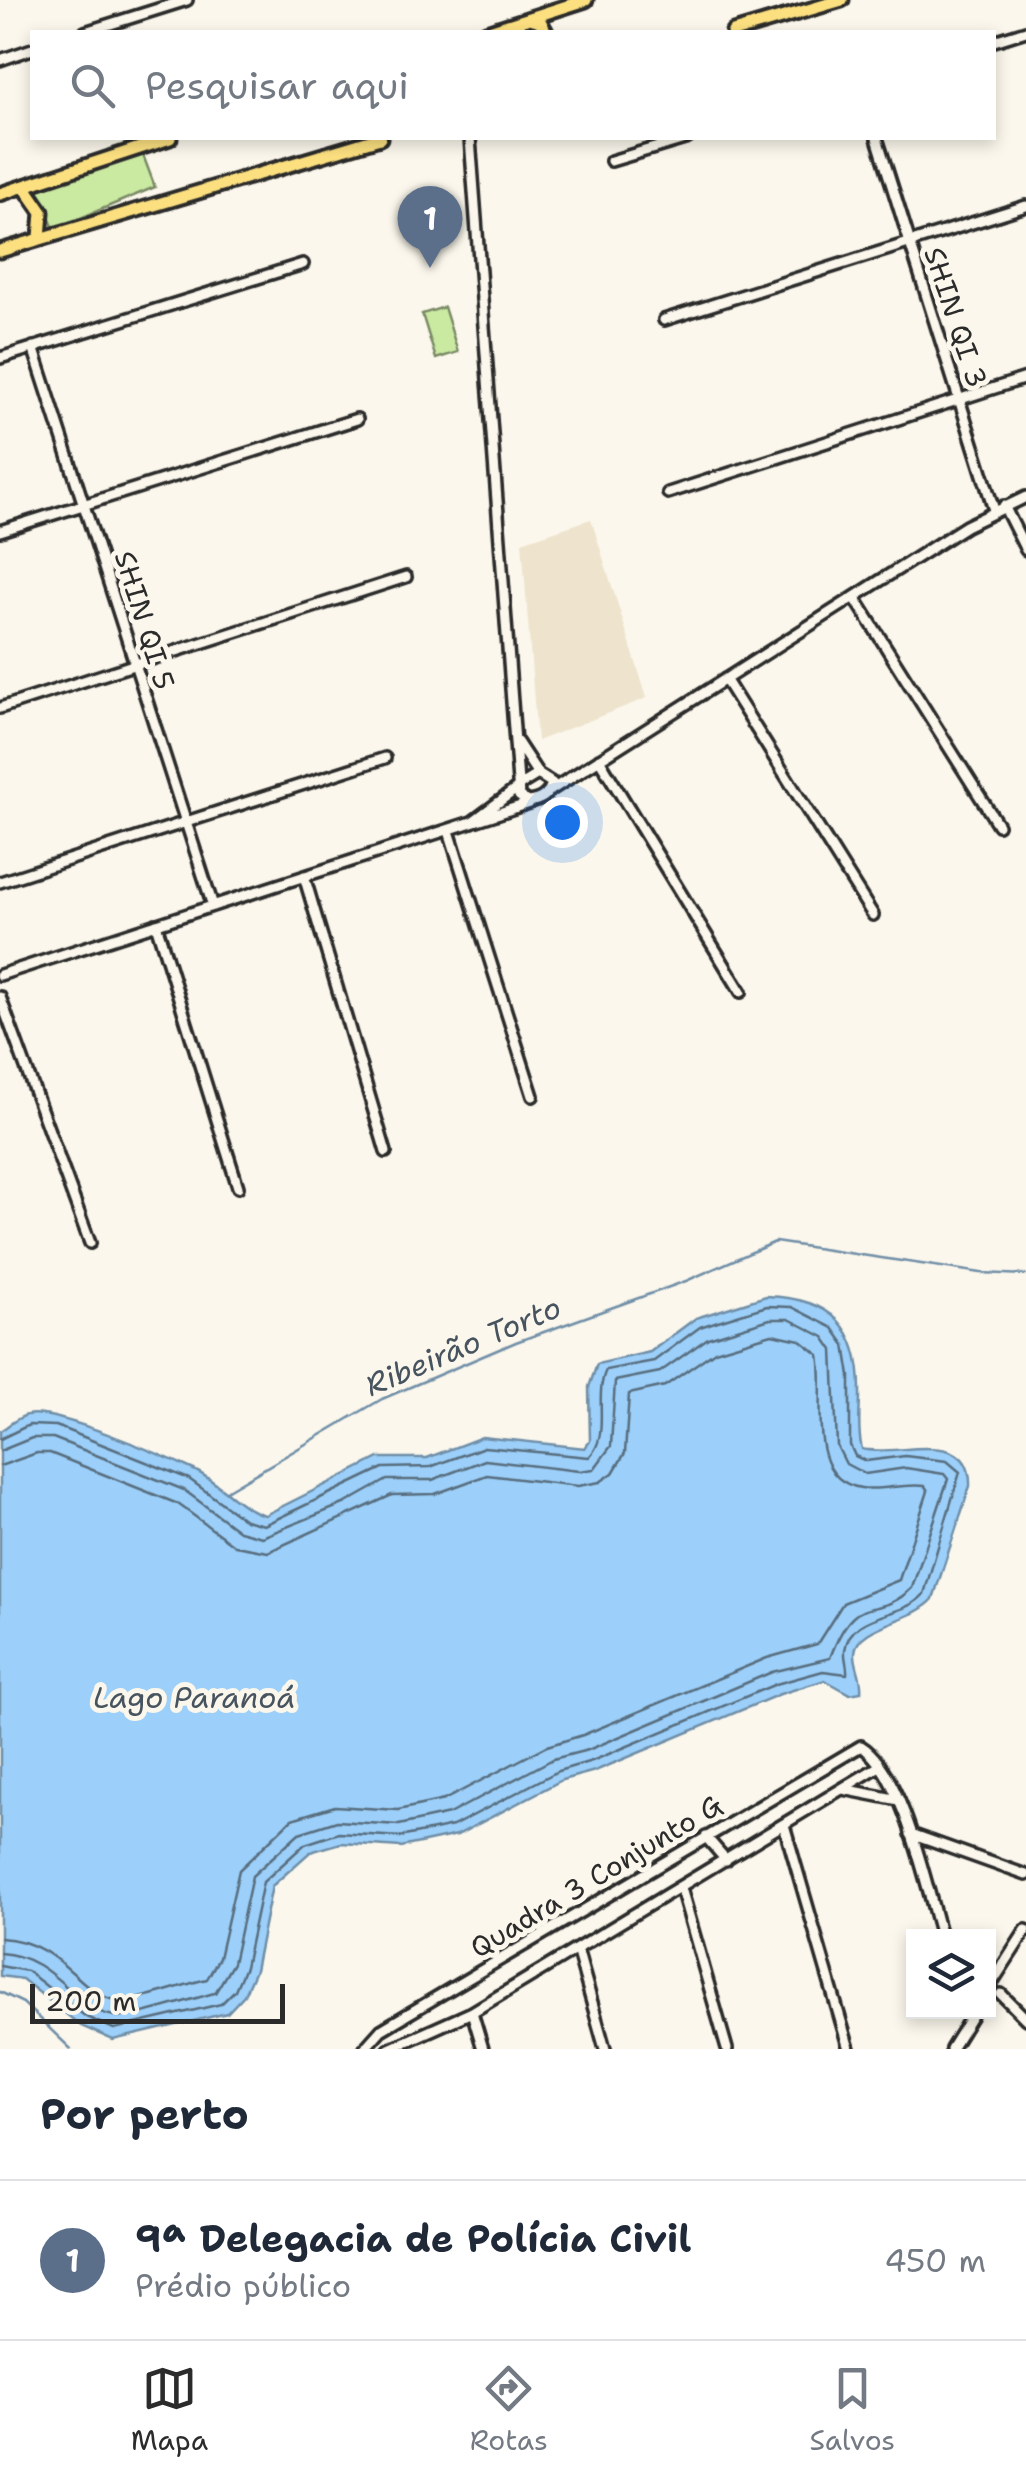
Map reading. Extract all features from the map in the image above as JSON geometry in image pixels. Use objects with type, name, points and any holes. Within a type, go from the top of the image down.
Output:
[{"type":"main road","points":[[492,30],[586,0]]},
{"type":"main road","points":[[740,30],[842,0]]},
{"type":"main road","points":[[530,18],[540,22],[545,30]]},
{"type":"main road","points":[[0,194],[164,140]]},
{"type":"main road","points":[[0,250],[372,140]]},
{"type":"main road","points":[[24,186],[42,212],[40,238]]},
{"type":"street","points":[[91,30],[187,0]]},
{"type":"street","points":[[996,40],[1026,31]]},
{"type":"street","points":[[0,60],[30,50]]},
{"type":"street","points":[[470,140],[519,786],[522,800],[533,802]]},
{"type":"street","points":[[612,161],[681,140]]},
{"type":"street","name":"SHIN QI 3","points":[[877,140],[999,508],[1026,550]]},
{"type":"street","points":[[664,320],[1026,206]]},
{"type":"street","points":[[0,358],[304,264]]},
{"type":"street","name":"SHIN QI 5","points":[[34,348],[212,906]]},
{"type":"street","points":[[668,493],[1026,378]]},
{"type":"street","points":[[0,531],[357,419]]},
{"type":"street","points":[[0,975],[533,802],[999,508],[1026,498]]},
{"type":"street","points":[[0,708],[406,577]]},
{"type":"street","points":[[854,598],[998,825]]},
{"type":"street","points":[[725,679],[872,915]]},
{"type":"street","points":[[516,740],[538,774],[550,778],[587,766]]},
{"type":"street","points":[[0,882],[385,758]]},
{"type":"street","points":[[599,759],[742,992]]},
{"type":"street","points":[[470,824],[538,774]]},
{"type":"street","points":[[548,792],[550,778]]},
{"type":"street","points":[[449,831],[533,1096]]},
{"type":"street","points":[[304,876],[386,1152]]},
{"type":"street","points":[[156,924],[238,1187]]},
{"type":"street","points":[[0,996],[90,1243]]},
{"type":"street","name":"Quadra 3 Conjunto G","points":[[364,2048],[381,2030],[856,1748],[864,1748],[878,1767]]},
{"type":"street","points":[[388,2049],[472,2012],[878,1767],[899,1800],[912,1834],[939,1929]]},
{"type":"street","points":[[843,1788],[899,1800]]},
{"type":"street","points":[[784,1825],[848,2049]]},
{"type":"street","points":[[912,1834],[1026,1875]]},
{"type":"street","points":[[706,1837],[726,1860]]},
{"type":"street","points":[[681,1888],[727,2049]]},
{"type":"street","points":[[996,1977],[1026,1930]]},
{"type":"street","points":[[577,1949],[604,2049]]},
{"type":"street","points":[[1001,1994],[1026,2019]]},
{"type":"street","points":[[472,2012],[482,2049]]},
{"type":"street","points":[[964,2019],[966,2024]]},
{"type":"street","points":[[951,2049],[969,2019]]},
{"type":"shaded area","points":[[591,519],[647,698],[537,741],[522,542]]},
{"type":"green space","points":[[143,155],[155,187],[54,229],[36,185]]},
{"type":"green space","points":[[444,307],[458,352],[436,359],[422,314]]},
{"type":"water","name":"Lago Paranoá","points":[[766,1296],[789,1298],[825,1310],[848,1334],[859,1371],[862,1449],[945,1450],[959,1456],[967,1467],[970,1486],[933,1599],[858,1643],[855,1657],[861,1692],[850,1694],[825,1680],[780,1694],[595,1771],[562,1780],[457,1835],[401,1847],[341,1843],[310,1852],[272,1886],[255,1970],[244,1995],[227,2013],[113,2040],[81,2026],[22,1979],[0,1976],[0,1431],[27,1415],[84,1426],[194,1470],[246,1507],[265,1515],[379,1458],[427,1458],[482,1437],[585,1448],[590,1441],[589,1387],[597,1364],[650,1352],[696,1318]]},
{"type":"waterway","name":"Ribeirão Torto","points":[[226,1491],[382,1399],[516,1342],[686,1281],[775,1242],[981,1273],[1026,1275]]},
{"type":"waterway","points":[[0,1992],[23,2003],[71,2049]]},
{"type":"place","name":"9ª Delegacia de Polícia Civil","points":[[430,268]]}]
